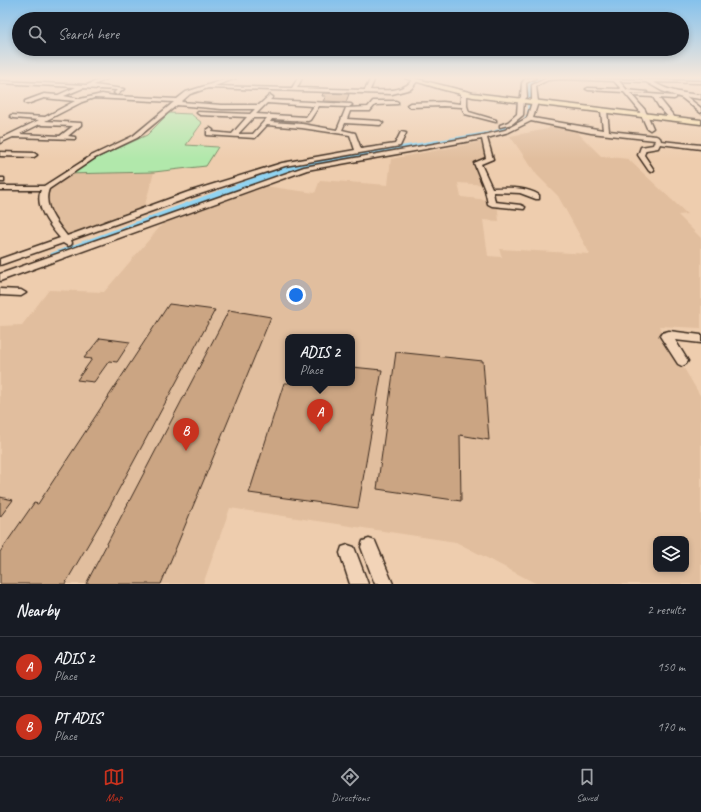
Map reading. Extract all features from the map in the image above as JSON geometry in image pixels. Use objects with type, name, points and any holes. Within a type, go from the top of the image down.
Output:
[{"type":"main road","points":[[559,105],[701,122]]},
{"type":"street","points":[[0,141],[38,123],[48,120],[73,105]]},
{"type":"street","points":[[0,183],[43,188],[93,157],[135,137],[172,105]]},
{"type":"street","points":[[211,105],[260,107]]},
{"type":"street","points":[[305,126],[317,105]]},
{"type":"street","points":[[329,105],[370,109],[371,105]]},
{"type":"street","points":[[458,105],[464,106],[468,111],[467,112],[494,120]]},
{"type":"street","points":[[0,262],[66,240],[191,194],[284,164],[358,151],[382,145],[398,145],[484,132],[503,126],[516,119],[520,115],[521,105]]},
{"type":"street","points":[[530,119],[533,105]]},
{"type":"street","points":[[638,105],[642,110],[650,128]]},
{"type":"street","points":[[661,105],[673,119]]},
{"type":"street","points":[[223,114],[230,107]]},
{"type":"street","points":[[234,136],[260,107]]},
{"type":"street","points":[[340,132],[348,107]]},
{"type":"street","points":[[604,111],[606,133]]},
{"type":"street","points":[[200,113],[308,119]]},
{"type":"street","points":[[13,116],[48,120]]},
{"type":"street","points":[[210,130],[209,134],[254,136],[271,116]]},
{"type":"street","points":[[0,278],[306,168],[484,137],[507,131],[530,119],[606,133],[658,139],[656,147],[643,148],[641,152],[651,170]]},
{"type":"street","points":[[344,121],[380,123]]},
{"type":"street","points":[[38,123],[79,124],[61,138]]},
{"type":"street","points":[[266,123],[305,126],[353,134],[358,151]]},
{"type":"street","points":[[398,145],[404,133]]},
{"type":"street","points":[[12,135],[73,138]]},
{"type":"street","points":[[484,137],[490,159],[477,163],[489,190],[492,204],[521,207]]},
{"type":"street","points":[[657,142],[701,147]]},
{"type":"street","points":[[1,155],[34,155]]},
{"type":"street","points":[[43,188],[42,197],[44,206],[54,225],[75,250]]},
{"type":"street","points":[[489,190],[520,191],[536,196]]},
{"type":"street","points":[[0,292],[21,293]]},
{"type":"street","points":[[682,361],[666,336],[669,335],[701,339]]},
{"type":"street","points":[[369,547],[384,584]]},
{"type":"street","points":[[348,553],[359,584]]},
{"type":"shaded area","points":[[551,124],[579,129],[579,134],[601,156],[628,159],[687,214],[678,215],[701,238],[701,328],[659,326],[701,397],[701,584],[537,584],[456,542],[230,508],[203,584],[0,584],[0,326],[22,325],[49,290],[104,292],[165,221],[257,185],[315,193],[320,180],[388,185],[391,159],[490,140],[492,156],[479,159],[488,185],[458,183],[461,197],[497,201],[499,221],[483,220],[488,256],[502,257],[499,249],[590,254],[558,196],[537,175],[510,136],[548,129]]},
{"type":"shaded area","points":[[154,172],[143,212],[66,241],[40,199],[47,190],[66,174]]},
{"type":"green space","points":[[169,113],[191,114],[202,123],[186,145],[218,147],[206,166],[154,172],[66,174],[84,164],[147,135]]},
{"type":"building","points":[[169,304],[215,310],[104,517],[65,584],[0,584],[0,552],[34,503],[38,504]]},
{"type":"building","points":[[229,310],[271,317],[161,584],[86,584]]},
{"type":"building","points":[[100,338],[130,342],[117,362],[109,361],[94,382],[77,380],[92,359],[84,358]]},
{"type":"building","points":[[396,352],[483,361],[489,440],[460,435],[461,501],[377,489]]},
{"type":"building","points":[[355,367],[382,370],[358,508],[249,493],[284,383],[285,386],[355,386]]},
{"type":"building","points":[[0,497],[13,500],[0,517]]},
{"type":"waterway","points":[[55,255],[283,170],[304,164],[495,133],[525,120],[530,114],[530,105]]},
{"type":"place","name":"ADIS 2","points":[[320,432]]},
{"type":"place","name":"PT ADIS","points":[[186,451]]}]
